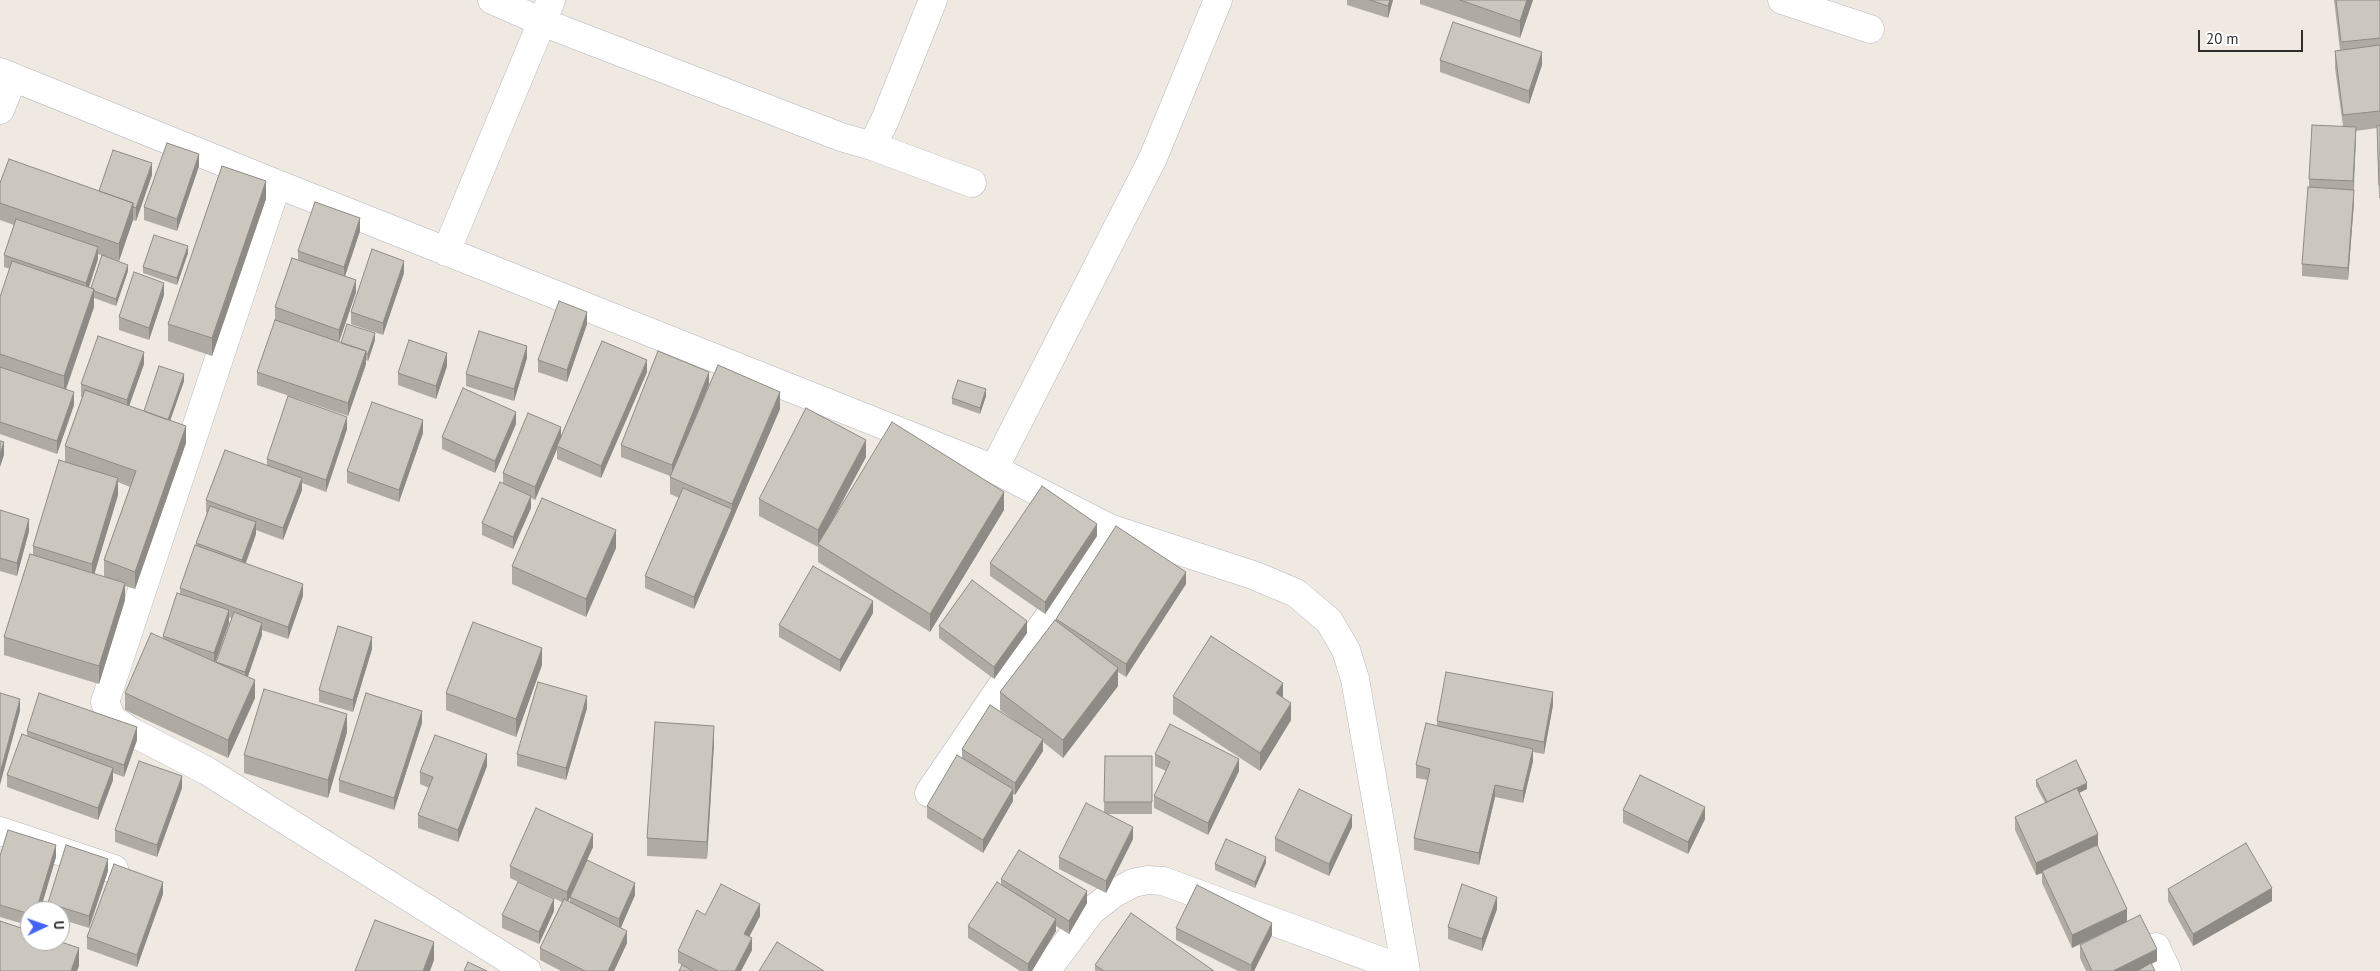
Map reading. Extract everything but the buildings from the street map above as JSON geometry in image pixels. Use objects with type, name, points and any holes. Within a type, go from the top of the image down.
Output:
[{"type":"street","points":[[492,0],[546,11],[841,137],[872,146],[972,183]]},
{"type":"street","points":[[872,146],[885,120],[934,0]]},
{"type":"street","points":[[994,469],[1153,158],[1218,0]]},
{"type":"street","points":[[1782,0],[1870,29]]},
{"type":"street","points":[[446,252],[546,11]]},
{"type":"street","points":[[0,110],[6,75],[994,469],[1109,528],[1253,575],[1296,593],[1329,621],[1346,650],[1355,679],[1406,970]]},
{"type":"street","points":[[277,184],[105,702],[112,718],[132,732],[207,771],[527,971]]},
{"type":"street","points":[[929,793],[1109,528]]},
{"type":"street","points":[[0,831],[114,869]]},
{"type":"street","points":[[1046,971],[1091,912],[1113,894],[1133,883],[1148,880],[1163,881],[1406,970]]}]
